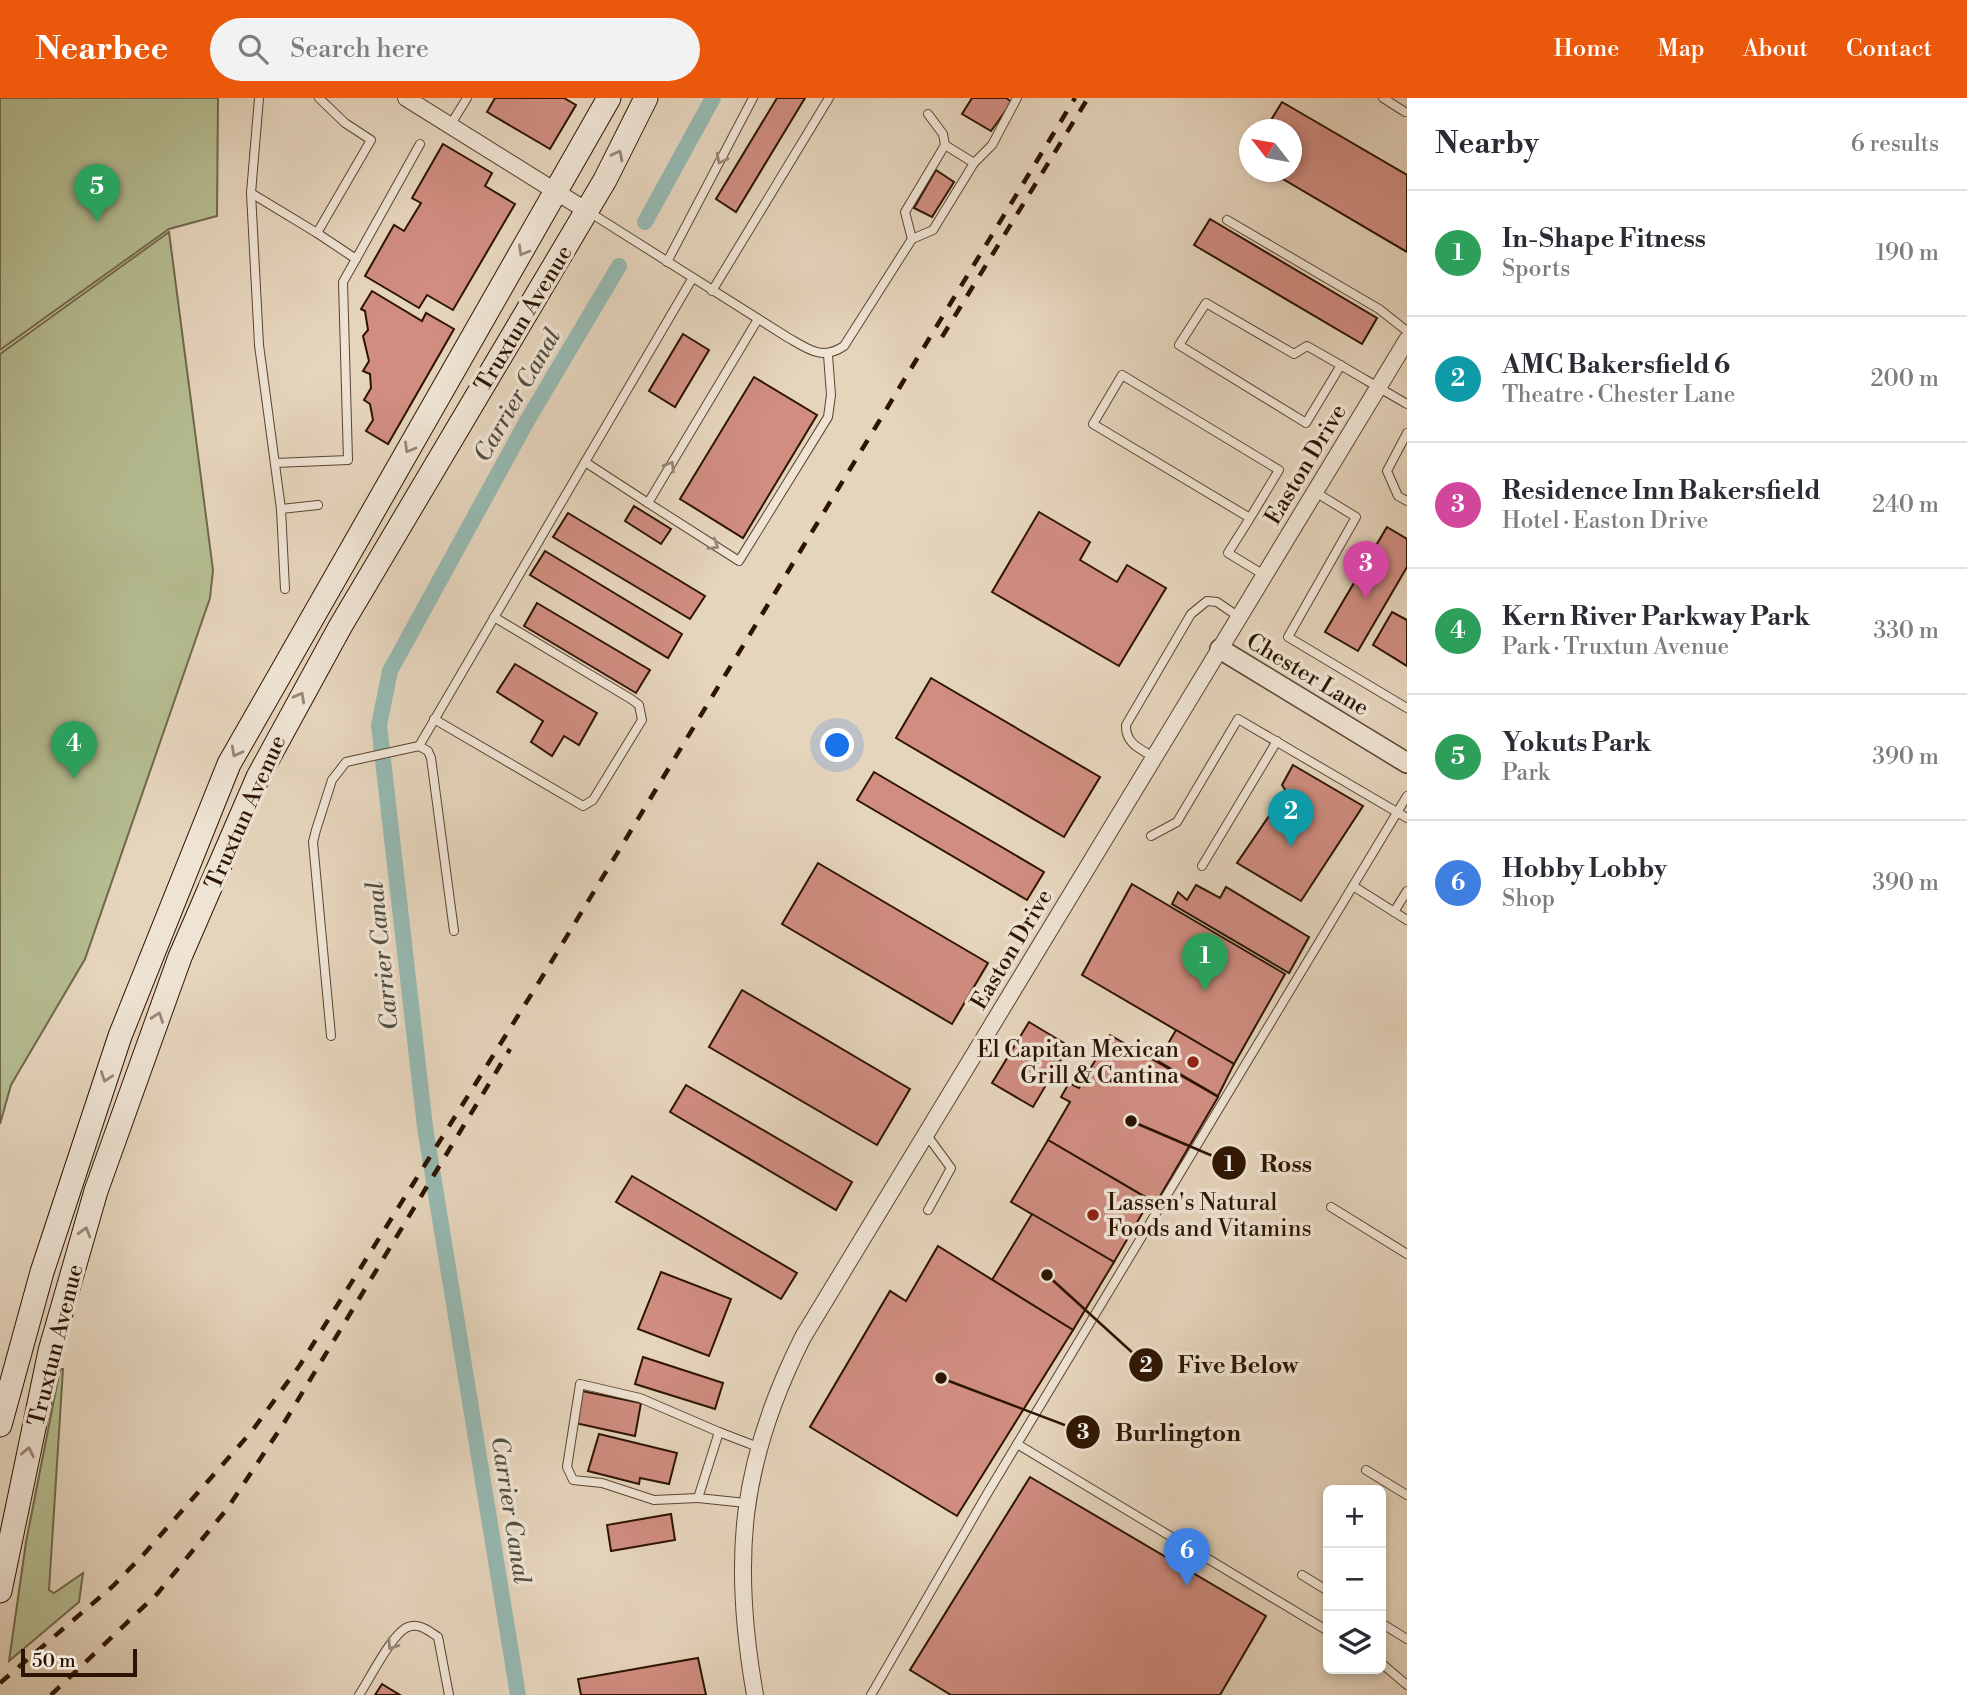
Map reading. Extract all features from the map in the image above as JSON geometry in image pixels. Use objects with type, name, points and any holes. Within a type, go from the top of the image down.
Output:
[{"type":"main road","name":"Truxtun Avenue","points":[[0,1425],[42,1272],[111,1062],[229,764],[609,98]]},
{"type":"main road","name":"Truxtun Avenue","points":[[0,1591],[50,1351],[96,1191],[180,957],[258,776],[288,720],[587,211],[646,98]]},
{"type":"street","points":[[414,100],[587,211]]},
{"type":"street","name":"Easton Drive","points":[[755,1695],[742,1607],[743,1530],[758,1447],[775,1396],[803,1337],[1407,340]]},
{"type":"street","name":"Chester Lane","points":[[1220,649],[1407,763]]},
{"type":"lane","points":[[259,98],[251,193],[259,345],[281,509],[285,589]]},
{"type":"lane","points":[[317,233],[371,140],[345,123],[319,98]]},
{"type":"lane","points":[[451,124],[467,98]]},
{"type":"lane","points":[[667,262],[753,98]]},
{"type":"lane","points":[[712,291],[829,98]]},
{"type":"lane","points":[[587,211],[758,319],[819,355],[828,355],[844,346],[851,337],[912,239],[933,230],[974,163],[992,145],[1017,98]]},
{"type":"lane","points":[[1383,98],[1406,112]]},
{"type":"lane","points":[[912,239],[905,212],[945,145],[943,134],[928,114]]},
{"type":"lane","points":[[275,463],[348,460],[343,282],[420,144]]},
{"type":"lane","points":[[945,145],[974,163]]},
{"type":"lane","points":[[251,193],[356,259]]},
{"type":"lane","points":[[1227,220],[1379,309],[1407,331]]},
{"type":"lane","points":[[331,1036],[313,842],[332,780],[338,770],[356,758],[418,746],[692,279]]},
{"type":"lane","points":[[1341,365],[1306,422],[1179,345],[1206,303],[1294,354],[1307,346],[1341,365],[1407,404]]},
{"type":"lane","points":[[648,503],[758,319]]},
{"type":"lane","points":[[585,462],[739,561],[828,417],[831,395],[828,355]]},
{"type":"lane","points":[[1250,518],[1093,424],[1122,375],[1279,470],[1250,518],[1228,554],[1264,575]]},
{"type":"lane","points":[[1407,433],[1387,471],[1398,496],[1407,501]]},
{"type":"lane","points":[[1315,492],[1356,517],[1288,637],[1407,708]]},
{"type":"lane","points":[[281,509],[318,505]]},
{"type":"lane","points":[[1154,757],[1132,744],[1125,734],[1126,725],[1191,614],[1208,601],[1217,602],[1239,617]]},
{"type":"lane","points":[[434,719],[583,806],[593,800],[642,720],[639,705],[631,699],[494,618]]},
{"type":"lane","points":[[1151,836],[1177,822],[1238,719],[1407,818]]},
{"type":"lane","points":[[1202,866],[1277,741]]},
{"type":"lane","points":[[418,746],[428,751],[431,758],[454,931]]},
{"type":"lane","points":[[871,1695],[1017,1444],[1407,796]]},
{"type":"lane","points":[[1353,886],[1407,920]]},
{"type":"lane","points":[[1394,912],[1407,891]]},
{"type":"lane","points":[[926,1134],[951,1168],[928,1210]]},
{"type":"lane","points":[[1331,1207],[1407,1254]]},
{"type":"lane","points":[[747,1503],[698,1498],[654,1500],[602,1483],[573,1480],[567,1467],[580,1384],[640,1398],[758,1447]]},
{"type":"lane","points":[[698,1498],[719,1432]]},
{"type":"lane","points":[[1017,1444],[1323,1629]]},
{"type":"lane","points":[[1366,1470],[1407,1495]]},
{"type":"lane","points":[[1302,1575],[1323,1588]]},
{"type":"lane","points":[[359,1695],[397,1636],[407,1627],[420,1626],[438,1637],[449,1695]]},
{"type":"lane","points":[[1386,1626],[1407,1639]]},
{"type":"lane","points":[[1386,1667],[1407,1685]]},
{"type":"green space","points":[[0,98],[218,98],[217,216],[169,229],[0,350]]},
{"type":"green space","points":[[169,232],[213,570],[210,598],[85,959],[11,1085],[0,1124],[0,354]]},
{"type":"green space","points":[[60,1369],[63,1369],[49,1590],[54,1593],[83,1573],[79,1602],[9,1661],[26,1542]]},
{"type":"building","points":[[495,98],[564,98],[576,105],[550,149],[487,112]]},
{"type":"building","points":[[777,98],[805,98],[736,212],[716,199]]},
{"type":"building","points":[[972,98],[1006,98],[1012,102],[991,131],[962,114]]},
{"type":"building","points":[[1282,102],[1407,175],[1407,252],[1288,182],[1302,182],[1302,119],[1272,119]]},
{"type":"building","points":[[443,144],[492,173],[485,186],[515,204],[453,310],[427,295],[419,308],[365,276],[394,225],[404,231],[421,203],[412,198]]},
{"type":"building","points":[[936,170],[954,182],[932,217],[914,208]]},
{"type":"building","points":[[1210,219],[1377,318],[1362,344],[1194,245]]},
{"type":"building","points":[[372,291],[422,321],[426,313],[454,329],[388,444],[366,431],[373,420],[370,404],[364,400],[371,388],[370,374],[363,371],[369,361],[363,336],[368,330],[365,311],[361,309]]},
{"type":"building","points":[[683,334],[709,350],[675,407],[649,391]]},
{"type":"building","points":[[754,377],[817,415],[743,538],[680,499]]},
{"type":"building","points":[[634,506],[671,529],[661,544],[625,521]]},
{"type":"building","points":[[1039,512],[1090,542],[1080,560],[1117,582],[1127,565],[1166,588],[1119,666],[992,592]]},
{"type":"building","points":[[568,513],[705,596],[690,619],[553,537]]},
{"type":"building","points":[[1387,527],[1407,539],[1407,567],[1358,651],[1325,632]]},
{"type":"building","points":[[545,551],[682,634],[668,658],[530,575]]},
{"type":"building","points":[[537,603],[650,670],[636,693],[524,626]]},
{"type":"building","points":[[1392,612],[1407,620],[1407,666],[1373,645]]},
{"type":"building","points":[[515,664],[597,713],[579,745],[564,736],[552,756],[531,742],[543,721],[497,692]]},
{"type":"building","points":[[931,678],[1100,777],[1064,837],[896,738]]},
{"type":"building","points":[[1293,765],[1363,806],[1301,901],[1237,863],[1286,791],[1282,785]]},
{"type":"building","points":[[874,772],[1044,872],[1027,900],[857,800]]},
{"type":"building","points":[[818,863],[988,963],[952,1024],[782,924]]},
{"type":"building","points":[[1132,884],[1285,974],[1234,1064],[1082,975]]},
{"type":"building","points":[[1196,885],[1220,898],[1226,887],[1309,937],[1289,973],[1172,904],[1178,892],[1187,900]]},
{"type":"building","points":[[742,990],[910,1089],[877,1145],[709,1047]]},
{"type":"building","points":[[1029,1022],[1069,1046],[1033,1107],[992,1083]]},
{"type":"building","points":[[1176,1030],[1234,1064],[1218,1096],[1158,1061]]},
{"type":"building","points":[[1110,1035],[1218,1097],[1156,1203],[1048,1140],[1070,1102],[1061,1097],[1069,1083],[1079,1088]]},
{"type":"building","points":[[686,1085],[852,1182],[836,1210],[670,1112]]},
{"type":"building","points":[[1048,1140],[1150,1200],[1114,1262],[1011,1202]]},
{"type":"building","points":[[632,1176],[797,1273],[781,1299],[616,1202]]},
{"type":"building","points":[[1032,1214],[1114,1262],[1073,1330],[992,1280]]},
{"type":"building","points":[[938,1246],[1073,1330],[957,1516],[810,1427],[890,1291],[906,1301]]},
{"type":"building","points":[[661,1272],[731,1299],[709,1356],[638,1329]]},
{"type":"building","points":[[643,1357],[723,1383],[715,1409],[635,1384]]},
{"type":"building","points":[[582,1391],[641,1403],[635,1436],[575,1423]]},
{"type":"building","points":[[599,1434],[677,1453],[669,1484],[640,1478],[639,1484],[588,1471]]},
{"type":"building","points":[[1030,1477],[1266,1616],[1220,1695],[951,1695],[910,1670]]},
{"type":"building","points":[[671,1514],[675,1540],[611,1551],[607,1525]]},
{"type":"building","points":[[698,1658],[706,1695],[581,1695],[578,1679]]},
{"type":"building","points":[[382,1684],[400,1695],[375,1695]]},
{"type":"waterway","name":"Carrier Canal","points":[[645,222],[713,98]]},
{"type":"waterway","name":"Carrier Canal","points":[[518,1695],[425,1127],[379,725],[390,671],[527,421],[619,266]]},
{"type":"railway","points":[[0,1683],[113,1586],[144,1554],[252,1431],[300,1365],[544,974],[1075,98]]},
{"type":"railway","points":[[942,337],[1088,98]]},
{"type":"railway","points":[[51,1695],[157,1594],[227,1509],[284,1423],[510,1049]]},
{"type":"place","name":"Yokuts Park","points":[[97,222]]},
{"type":"place","name":"Residence Inn Bakersfield","points":[[1366,599]]},
{"type":"place","name":"Kern River Parkway Park","points":[[74,779]]},
{"type":"place","name":"AMC Bakersfield 6","points":[[1291,847]]},
{"type":"place","name":"In-Shape Fitness","points":[[1205,991]]},
{"type":"place","name":"El Capitan Mexican Grill & Cantina","points":[[1193,1062]]},
{"type":"place","name":"Ross","points":[[1131,1121]]},
{"type":"place","name":"Lassen's Natural Foods and Vitamins","points":[[1093,1215]]},
{"type":"place","name":"Five Below","points":[[1047,1275]]},
{"type":"place","name":"Burlington","points":[[941,1378]]},
{"type":"place","name":"Hobby Lobby","points":[[1187,1586]]}]
